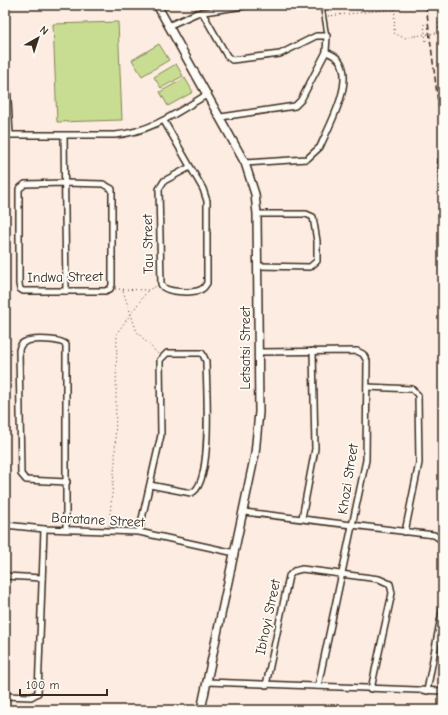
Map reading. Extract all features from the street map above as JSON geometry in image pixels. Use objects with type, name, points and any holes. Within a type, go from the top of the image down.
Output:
[{"type":"street","name":"Letsatsi Street","points":[[157,5],[246,163],[255,194],[257,214],[259,412],[256,446],[244,512],[201,710]]},
{"type":"street","points":[[168,26],[204,9],[251,5]]},
{"type":"street","points":[[204,9],[228,56],[235,61],[280,54],[316,36],[327,36],[326,52],[301,100],[295,106],[221,117]]},
{"type":"street","points":[[5,52],[7,135],[121,135],[142,130],[164,121],[208,94]]},
{"type":"street","points":[[246,163],[307,159],[320,147],[340,101],[344,76],[344,69],[339,60],[326,52]]},
{"type":"street","name":"Tau Street","points":[[164,121],[205,192],[207,201],[207,283],[201,290],[196,291],[168,290],[162,288],[161,284],[160,186],[164,181],[190,168]]},
{"type":"street","points":[[64,136],[66,291]]},
{"type":"street","name":"Indwa Street","points":[[65,183],[103,184],[112,189],[111,287],[105,291],[24,291],[20,289],[19,284],[19,190],[25,184],[65,183]]},
{"type":"street","points":[[257,214],[306,214],[313,217],[317,240],[317,261],[310,267],[258,266]]},
{"type":"street","points":[[66,529],[67,482],[66,345],[61,340],[26,341],[21,345],[19,350],[21,474],[26,480],[67,482]]},
{"type":"street","points":[[302,518],[316,449],[313,351]]},
{"type":"street","name":"Khozi Street","points":[[258,352],[357,351],[362,352],[367,361],[366,460],[318,686]]},
{"type":"street","points":[[139,532],[161,435],[160,364],[162,357],[170,353],[204,354],[208,441],[199,485],[194,492],[190,493],[150,485]]},
{"type":"street","points":[[367,387],[409,389],[414,390],[418,394],[419,463],[405,532]]},
{"type":"street","points":[[244,512],[434,535],[443,541]]},
{"type":"street","name":"Baratane Street","points":[[5,525],[44,529],[139,532],[235,553]]},
{"type":"street","points":[[5,696],[31,698],[38,693],[44,529]]},
{"type":"street","name":"Ibhoyi Street","points":[[266,685],[290,574],[300,569],[341,573],[385,580],[390,584],[392,589],[371,689]]},
{"type":"street","points":[[5,576],[42,578]]},
{"type":"street","points":[[427,691],[443,606]]},
{"type":"street","points":[[207,682],[443,691]]},
{"type":"lane","points":[[322,5],[327,36]]},
{"type":"path","points":[[394,5],[394,33],[404,38],[443,32]]},
{"type":"path","points":[[324,16],[395,9]]},
{"type":"path","points":[[438,23],[441,40]]},
{"type":"path","points":[[424,24],[426,42]]},
{"type":"path","points":[[111,287],[115,290],[148,290],[161,284]]},
{"type":"path","points":[[123,290],[137,332],[162,357]]},
{"type":"path","points":[[109,530],[115,462],[117,333],[148,290]]},
{"type":"green space","points":[[118,22],[122,120],[57,122],[53,24]]},
{"type":"green space","points":[[159,44],[169,60],[142,76],[132,60]]},
{"type":"green space","points":[[176,64],[183,76],[161,88],[154,77]]},
{"type":"green space","points":[[185,78],[193,92],[168,106],[160,92]]},
{"type":"railway","points":[[426,5],[443,143]]},
{"type":"railway","points":[[437,158],[440,180]]}]
